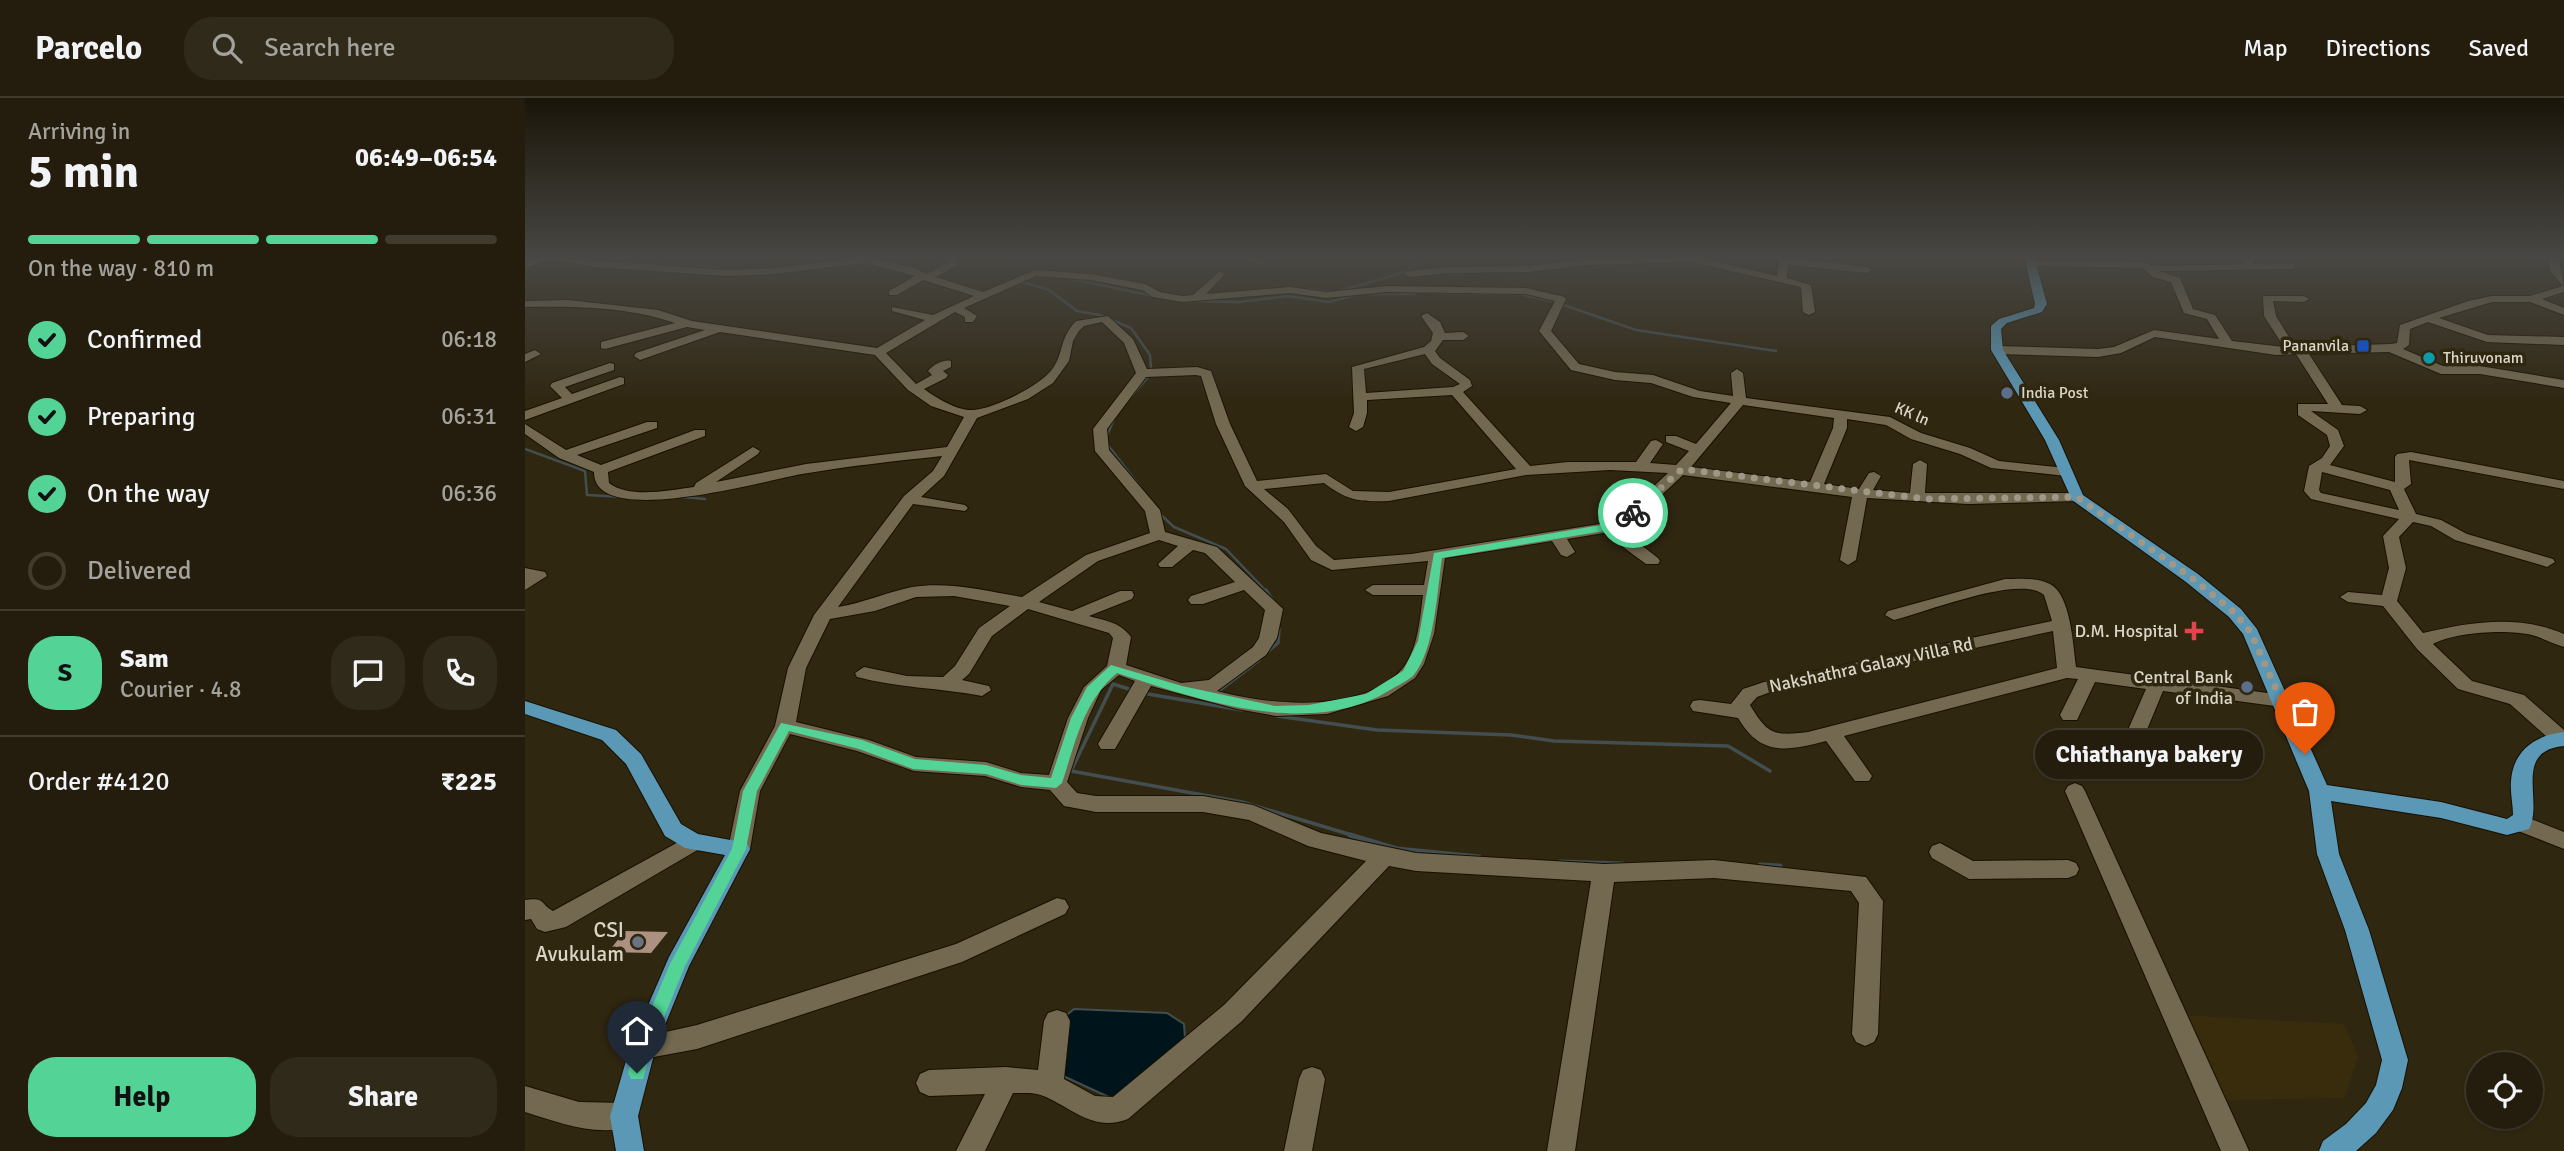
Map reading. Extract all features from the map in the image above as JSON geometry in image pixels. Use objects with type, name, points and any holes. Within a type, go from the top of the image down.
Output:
[{"type":"main road","points":[[2040,305],[2038,310],[2003,321],[1995,328],[1997,350],[2052,440],[2077,497],[2192,578],[2235,613],[2251,633],[2319,791],[2328,854],[2357,930],[2395,1060],[2394,1080],[2382,1102],[2367,1124],[2333,1151]]},
{"type":"main road","points":[[525,707],[609,735],[634,759],[673,830],[693,842],[739,849],[678,964],[643,1047],[624,1116],[630,1151]]},
{"type":"main road","points":[[2319,791],[2441,810],[2507,827],[2521,823],[2525,816],[2521,788],[2523,767],[2540,744],[2563,739]]},
{"type":"street","points":[[587,305],[658,313],[687,323],[719,329],[879,352],[959,305]]},
{"type":"street","name":"KK ln","points":[[1558,305],[1545,331],[1575,367],[1615,376],[1653,379],[1698,394],[1890,421],[1916,436],[1965,451],[1996,465],[2066,472]]},
{"type":"street","points":[[1808,305],[1809,312]]},
{"type":"street","points":[[2186,305],[2188,311],[2211,317],[2228,344]]},
{"type":"street","points":[[2268,305],[2270,316],[2296,351],[2317,373],[2322,389],[2337,408]]},
{"type":"street","points":[[1997,350],[2098,353],[2117,350],[2145,334],[2154,333],[2296,351],[2391,348],[2403,345],[2404,327],[2471,305]]},
{"type":"street","points":[[2547,305],[2564,312]]},
{"type":"street","points":[[955,307],[971,316],[969,320]]},
{"type":"street","points":[[896,309],[934,319]]},
{"type":"street","points":[[1356,427],[1362,414],[1356,380],[1360,365],[1428,350],[1438,343],[1441,337],[1436,322],[1427,316]]},
{"type":"street","points":[[879,352],[915,389],[936,403],[972,415],[1006,405],[1046,383],[1062,363],[1064,345],[1069,334],[1080,323],[1104,318],[1120,329],[1139,357],[1142,373],[1100,429],[1099,443],[1102,451],[1155,516],[1153,523],[1158,535]]},
{"type":"street","points":[[2426,318],[2487,338],[2564,341]]},
{"type":"street","points":[[605,345],[687,323]]},
{"type":"street","points":[[640,356],[719,329]]},
{"type":"street","points":[[799,342],[820,332]]},
{"type":"street","points":[[1441,337],[1463,336]]},
{"type":"street","points":[[2391,348],[2441,370],[2480,370],[2564,384]]},
{"type":"street","points":[[1359,397],[1455,391],[1466,383],[1436,361],[1428,350]]},
{"type":"street","points":[[915,389],[942,375],[934,371],[947,364]]},
{"type":"street","points":[[571,399],[556,386],[610,368]]},
{"type":"street","points":[[1142,373],[1197,371],[1207,374],[1223,424],[1252,486],[1266,502],[1284,513],[1319,562],[1355,564],[1437,555],[1607,527],[1637,511],[1682,469],[1740,401],[1737,373]]},
{"type":"street","points":[[525,416],[620,381]]},
{"type":"street","points":[[1455,391],[1526,471]]},
{"type":"street","points":[[2316,466],[2327,461],[2337,446],[2333,433],[2302,410],[2308,405],[2360,410]]},
{"type":"street","points":[[739,849],[750,791],[785,726],[797,668],[823,615],[909,499],[933,481],[972,415]]},
{"type":"street","points":[[1815,487],[1840,428],[1841,416]]},
{"type":"street","points":[[564,455],[652,425]]},
{"type":"street","points":[[525,428],[538,440],[564,455],[601,470],[700,433]]},
{"type":"street","points":[[1671,439],[1698,450]]},
{"type":"street","points":[[1641,465],[1656,444]]},
{"type":"street","points":[[696,490],[753,451]]},
{"type":"street","points":[[601,470],[601,482],[613,491],[631,495],[696,490],[792,471],[949,451]]},
{"type":"street","points":[[2316,466],[2396,487],[2404,484],[2402,457],[2411,456],[2564,485]]},
{"type":"street","points":[[1917,498],[1920,464]]},
{"type":"street","points":[[1252,486],[1326,478],[1344,493],[1374,496],[1526,471],[1584,465],[1641,465],[1917,498],[1973,501],[2077,497]]},
{"type":"street","points":[[2316,466],[2311,491],[2316,496],[2436,523],[2461,537],[2547,562]]},
{"type":"street","points":[[1848,561],[1862,493],[1874,476]]},
{"type":"street","points":[[2396,487],[2410,516]]},
{"type":"street","points":[[909,499],[960,508]]},
{"type":"street","points":[[2388,601],[2397,585],[2399,557],[2391,536],[2410,516]]},
{"type":"street","points":[[1607,527],[1652,561]]},
{"type":"street","points":[[947,683],[962,670],[985,632],[1025,603],[1092,558],[1158,535],[1211,550],[1274,609],[1264,644],[1235,673],[1214,686],[1179,690]]},
{"type":"street","points":[[1557,536],[1567,552]]},
{"type":"street","points":[[1166,564],[1190,544]]},
{"type":"street","points":[[1116,668],[1179,690],[1275,710],[1309,709],[1369,697],[1408,673],[1423,641],[1437,555]]},
{"type":"street","points":[[525,573],[539,576],[525,585]]},
{"type":"street","points":[[1197,600],[1247,583]]},
{"type":"street","points":[[1894,615],[2005,584],[2048,589],[2055,596],[2067,672]]},
{"type":"street","points":[[1373,590],[1431,590]]},
{"type":"street","points":[[823,615],[869,607],[924,591],[967,593],[1025,603],[1115,629],[1122,638],[1116,668],[1093,687],[1078,718],[1056,783]]},
{"type":"street","points":[[1072,617],[1126,595]]},
{"type":"street","points":[[2348,597],[2388,601],[2423,645],[2465,685],[2517,699],[2563,739]]},
{"type":"street","name":"Nakshathra Galaxy Villa Rd","points":[[1744,712],[1740,704],[1744,698],[1764,688],[2061,624]]},
{"type":"street","points":[[2423,645],[2427,638],[2511,625],[2543,630],[2564,641]]},
{"type":"street","points":[[1700,706],[1744,712],[1761,735],[1776,743],[1831,733],[2067,672],[2282,701]]},
{"type":"street","points":[[864,674],[907,682],[947,683],[982,691]]},
{"type":"street","points":[[2070,715],[2089,675]]},
{"type":"street","points":[[1108,744],[1146,678]]},
{"type":"street","points":[[2119,773],[2157,684]]},
{"type":"street","points":[[785,726],[862,745],[913,764],[986,769],[1021,780],[1056,783],[1071,800],[1096,804],[1203,804],[1253,813],[1316,840],[1384,857],[1604,873],[1714,869],[1858,883],[1871,901],[1865,1034]]},
{"type":"street","points":[[1831,733],[1862,776]]},
{"type":"street","points":[[2075,791],[2235,1151]]},
{"type":"street","points":[[2521,823],[2564,841]]},
{"type":"street","points":[[525,910],[537,908],[545,922],[558,920],[693,842]]},
{"type":"street","points":[[1940,852],[1969,870],[2068,869]]},
{"type":"street","points":[[929,1083],[1006,1080],[1050,1085],[1092,1109],[1118,1110],[1234,1013],[1384,857]]},
{"type":"street","points":[[1561,1151],[1604,873]]},
{"type":"street","points":[[643,1047],[697,1037],[962,952],[1056,907]]},
{"type":"street","points":[[1050,1085],[1057,1021]]},
{"type":"street","points":[[1298,1151],[1312,1079]]},
{"type":"street","points":[[970,1151],[1006,1080]]},
{"type":"street","points":[[525,1098],[579,1115],[624,1116]]},
{"type":"shaded area","points":[[2182,1015],[2344,1024],[2358,1056],[2345,1098],[2220,1100]]},
{"type":"water","points":[[1074,1009],[1167,1013],[1184,1024],[1185,1038],[1113,1099],[1048,1069],[1063,1018]]},
{"type":"building","name":"CSI Avukulam","points":[[625,931],[668,932],[651,953],[608,952]]},
{"type":"waterway","points":[[1069,305],[1077,311],[1100,315],[1131,328],[1150,355],[1151,368]]},
{"type":"waterway","points":[[1564,305],[1636,330],[1776,351]]},
{"type":"waterway","points":[[1129,399],[1148,377]]},
{"type":"waterway","points":[[1106,438],[1114,419]]},
{"type":"waterway","points":[[1107,444],[1152,502]]},
{"type":"waterway","points":[[525,449],[585,471],[587,495],[623,497]]},
{"type":"waterway","points":[[683,497],[705,499]]},
{"type":"waterway","points":[[1160,514],[1174,527],[1226,549],[1267,592]]},
{"type":"waterway","points":[[1266,590],[1274,603]]},
{"type":"waterway","points":[[1267,652],[1278,643],[1279,629]]},
{"type":"waterway","points":[[1220,690],[1259,660]]},
{"type":"waterway","points":[[1132,690],[1113,684],[1071,771],[1242,802],[1355,836]]},
{"type":"waterway","points":[[1142,693],[1242,710]]},
{"type":"waterway","points":[[1277,716],[1377,730],[1511,735],[1554,741],[1728,746],[1770,771]]},
{"type":"waterway","points":[[1350,835],[1397,849],[1479,857]]},
{"type":"waterway","points":[[1560,862],[1623,864]]},
{"type":"waterway","points":[[1760,865],[1780,866]]},
{"type":"way so far","points":[[1633,513],[1682,469],[1926,499],[1973,501],[2077,497],[2192,578],[2235,613],[2251,633],[2305,754]]},
{"type":"place","name":"Pananvila","points":[[2363,346]]},
{"type":"place","name":"Thiruvonam","points":[[2429,358]]},
{"type":"place","name":"India Post","points":[[2007,393]]},
{"type":"place","name":"D.M. Hospital","points":[[2194,631]]},
{"type":"place","name":"Central Bank of India","points":[[2247,687]]},
{"type":"place","name":"Chiathanya bakery","points":[[2305,754]]},
{"type":"place","name":"CSI Avukulam","points":[[638,942]]},
{"type":"route","points":[[637,1073],[643,1047],[678,964],[739,849],[750,791],[785,726],[862,745],[913,764],[986,769],[1021,780],[1056,783],[1078,718],[1093,687],[1116,668],[1179,690],[1275,710],[1309,709],[1369,697],[1408,673],[1423,641],[1437,555],[1610,527],[1633,513]]}]
